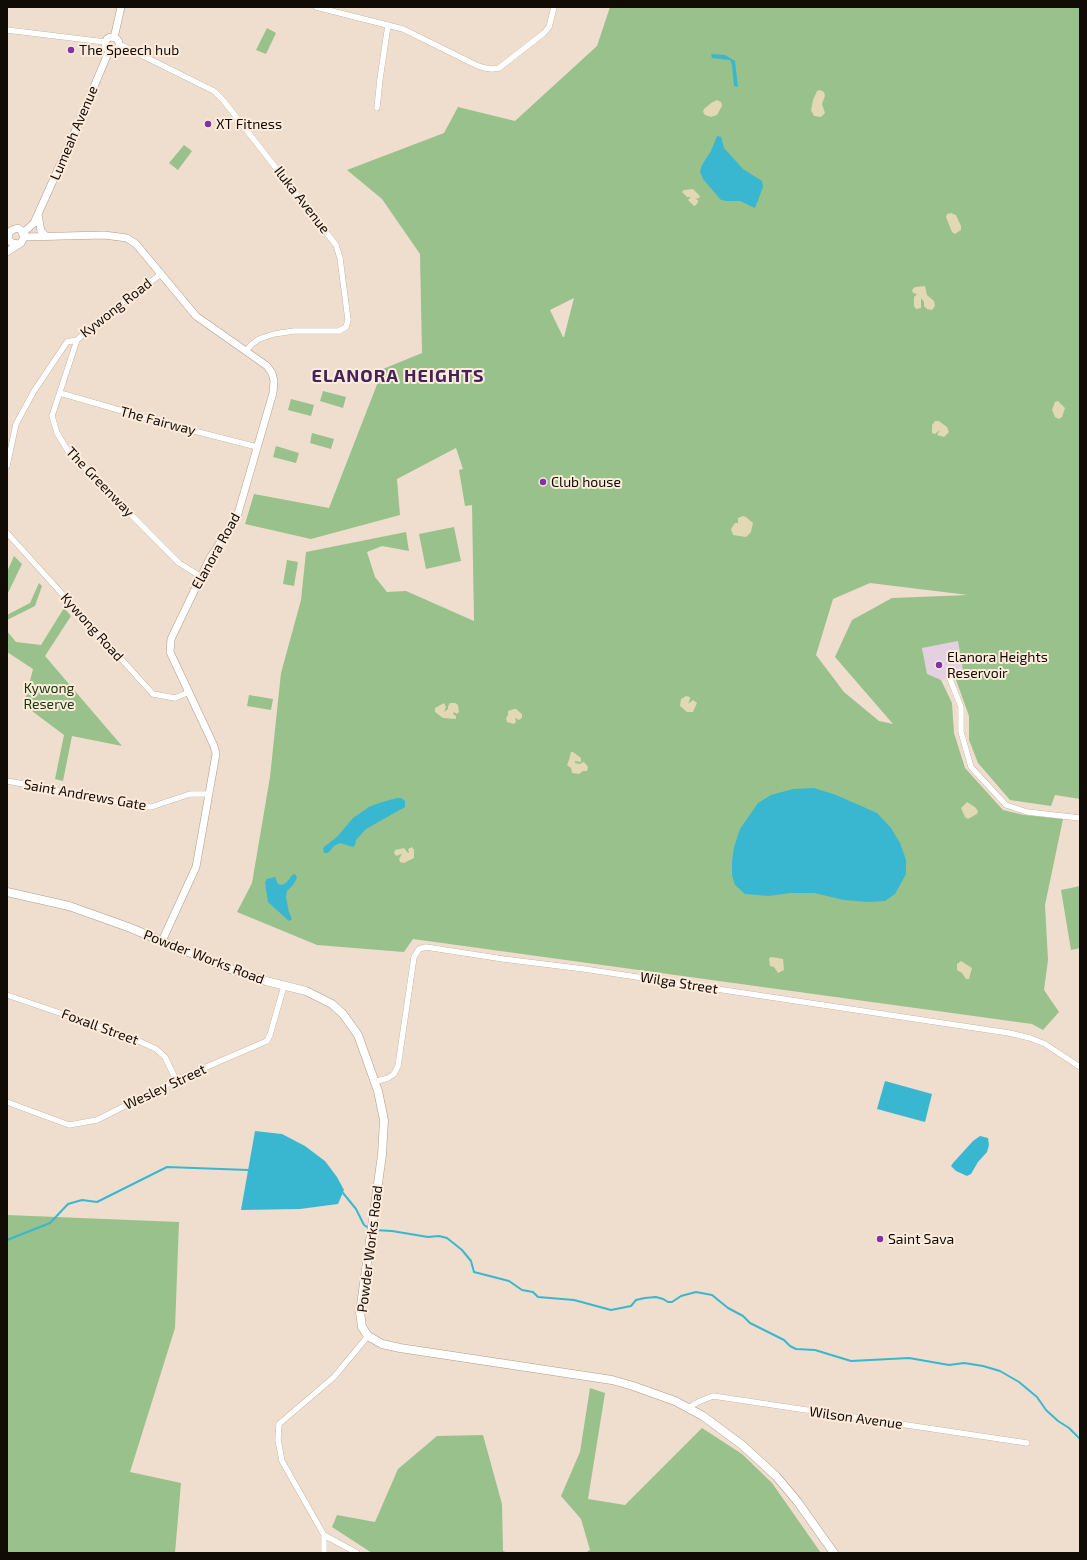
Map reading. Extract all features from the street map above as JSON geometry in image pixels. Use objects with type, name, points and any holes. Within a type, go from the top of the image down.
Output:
[{"type":"main road","name":"Powder Works Road","points":[[7,892],[69,906],[128,927],[227,968],[284,986],[306,991],[319,996],[332,1004],[343,1014],[358,1035],[382,1105],[384,1120],[382,1161],[360,1312],[362,1327],[368,1336]]},
{"type":"main road","points":[[368,1336],[382,1344],[400,1348],[612,1380],[675,1401],[703,1416],[742,1444],[776,1476],[797,1501],[834,1553]]},
{"type":"street","points":[[105,42],[106,48],[109,51],[118,48],[116,41],[121,7]]},
{"type":"street","points":[[316,7],[403,29],[478,66],[492,69],[499,68],[544,33],[549,27],[554,7]]},
{"type":"street","points":[[377,108],[388,25]]},
{"type":"street","points":[[7,30],[105,42],[108,39],[116,41]]},
{"type":"street","name":"Iluka Avenue","points":[[116,41],[214,91],[223,100],[336,245],[340,258],[348,320],[346,327],[339,331],[294,331],[274,334],[259,339],[246,351]]},
{"type":"street","name":"Lumeah Avenue","points":[[24,235],[31,227],[38,214],[109,51]]},
{"type":"street","points":[[38,214],[41,230],[46,236]]},
{"type":"street","points":[[7,252],[19,244],[23,241],[24,235],[18,228],[8,235],[14,244],[19,244]]},
{"type":"street","name":"Elanora Road","points":[[24,235],[46,236],[104,234],[127,238],[136,244],[196,316],[267,366],[272,373],[274,381],[273,393],[237,517],[200,576],[171,639],[170,652],[214,746],[216,754],[196,867],[162,941]]},
{"type":"street","name":"Kywong Road","points":[[7,466],[16,424],[34,391],[67,342],[77,340],[99,320],[161,274]]},
{"type":"street","name":"The Greenway","points":[[77,340],[52,416],[56,433],[68,451],[179,563],[200,576]]},
{"type":"street","name":"The Fairway","points":[[60,393],[171,425],[257,447]]},
{"type":"street","name":"Kywong Road","points":[[7,533],[153,694],[174,698],[189,692]]},
{"type":"street","points":[[950,679],[961,708],[961,732],[971,767],[1006,805],[1027,812],[1080,818]]},
{"type":"street","name":"Saint Andrews Gate","points":[[7,781],[135,806],[151,807],[190,794],[209,794]]},
{"type":"street","name":"Wilga Street","points":[[374,1082],[388,1078],[394,1074],[398,1066],[414,957],[419,949],[426,947],[503,959],[584,969],[1009,1033],[1030,1038],[1045,1044],[1080,1067]]},
{"type":"street","name":"Wesley Street","points":[[7,1102],[68,1126],[97,1120],[176,1080],[267,1041],[284,986]]},
{"type":"street","name":"Foxall Street","points":[[7,995],[130,1037],[156,1049],[165,1056],[176,1080]]},
{"type":"street","points":[[324,1553],[324,1535],[282,1461],[278,1440],[279,1424],[334,1377],[368,1336]]},
{"type":"street","name":"Wilson Avenue","points":[[688,1408],[713,1396],[1027,1443]]},
{"type":"street","points":[[324,1535],[357,1553]]},
{"type":"shaded area","points":[[958,641],[964,676],[941,680],[927,675],[922,648]]},
{"type":"green space","points":[[610,7],[1080,7],[1080,799],[1055,795],[1051,806],[1010,800],[978,763],[969,740],[969,716],[955,677],[964,676],[958,641],[922,648],[927,674],[941,680],[952,703],[954,733],[965,768],[1003,810],[1024,815],[1063,819],[1045,905],[1048,960],[1044,990],[1059,1012],[1043,1030],[1032,1024],[413,939],[404,952],[317,945],[237,912],[252,883],[270,777],[281,673],[301,600],[306,552],[406,532],[409,551],[382,546],[367,552],[375,577],[387,592],[406,591],[474,621],[472,505],[465,506],[459,470],[463,469],[456,448],[397,479],[400,515],[311,539],[245,524],[254,494],[329,508],[383,369],[422,353],[420,254],[382,199],[347,170],[444,133],[458,107],[515,121],[597,46]],"holes":[[[574,298],[564,337],[563,337],[550,310]],[[870,583],[968,595],[892,598],[852,620],[835,657],[893,724],[879,721],[844,692],[816,655],[833,599]]]},
{"type":"green space","points":[[267,28],[276,33],[266,54],[256,50]]},
{"type":"green space","points":[[184,145],[192,151],[178,170],[169,163]]},
{"type":"green space","points":[[323,391],[346,397],[343,408],[320,401]]},
{"type":"green space","points":[[291,399],[314,405],[311,416],[288,410]]},
{"type":"green space","points":[[312,433],[334,439],[331,449],[310,443]]},
{"type":"green space","points":[[276,446],[299,453],[296,463],[273,457]]},
{"type":"green space","points":[[454,527],[461,561],[426,569],[419,534]]},
{"type":"green space","points":[[14,556],[22,564],[7,595],[7,572]]},
{"type":"green space","points":[[287,560],[298,562],[294,586],[283,584]]},
{"type":"green space","points":[[39,583],[42,586],[35,606],[7,620],[7,615],[30,603]]},
{"type":"green space","name":"Kywong Reserve","points":[[64,608],[71,616],[45,656],[122,746],[72,736],[63,781],[55,779],[64,735],[24,705],[33,669],[7,652],[7,631],[16,642],[41,645]]},
{"type":"green space","points":[[249,695],[273,699],[271,710],[247,706]]},
{"type":"green space","points":[[1080,886],[1080,948],[1071,950],[1061,890]]},
{"type":"green space","points":[[7,1215],[179,1222],[175,1328],[130,1472],[181,1483],[175,1553],[7,1553]]},
{"type":"green space","points":[[590,1388],[605,1393],[588,1499],[625,1505],[702,1428],[742,1454],[772,1483],[821,1553],[585,1553],[590,1550],[581,1519],[561,1496],[580,1452]]},
{"type":"green space","points":[[483,1435],[502,1504],[503,1551],[508,1553],[372,1553],[332,1527],[337,1515],[375,1522],[398,1469],[437,1436]]},
{"type":"sand","points":[[820,90],[824,92],[825,96],[822,104],[825,113],[821,117],[814,116],[811,110],[817,91]]},
{"type":"sand","points":[[717,100],[721,102],[722,106],[717,115],[711,117],[705,115],[703,112],[704,109]]},
{"type":"sand","points":[[693,189],[700,196],[699,198],[695,199],[698,200],[698,202],[694,206],[688,200],[691,197],[687,197],[682,192],[684,190]]},
{"type":"sand","points":[[951,213],[956,215],[961,226],[961,230],[955,234],[952,232],[946,217],[947,214]]},
{"type":"sand","points":[[925,286],[927,295],[934,301],[935,306],[932,310],[927,309],[924,306],[924,302],[921,298],[921,308],[916,309],[914,306],[914,297],[917,294],[913,293],[912,290],[915,287]]},
{"type":"sand","points":[[1058,401],[1065,408],[1062,417],[1059,419],[1055,417],[1052,410],[1055,402]]},
{"type":"sand","points":[[935,421],[939,421],[947,427],[949,432],[944,437],[937,435],[940,430],[935,434],[932,433],[932,425]]},
{"type":"sand","points":[[743,516],[753,523],[751,532],[746,537],[733,535],[731,529],[735,523],[738,523],[738,518]]},
{"type":"sand","points":[[686,696],[690,697],[688,704],[693,700],[697,703],[693,712],[687,712],[680,706],[681,699]]},
{"type":"sand","points":[[444,703],[446,707],[444,712],[448,709],[450,703],[455,703],[458,705],[459,712],[457,714],[454,712],[453,714],[456,716],[456,719],[443,718],[435,712],[435,708]]},
{"type":"sand","points":[[514,709],[522,714],[522,718],[519,720],[515,718],[516,722],[514,724],[507,722],[506,718],[508,711]]},
{"type":"sand","points":[[571,752],[581,758],[581,762],[575,761],[575,763],[585,763],[588,767],[587,771],[583,771],[579,774],[572,773],[571,768],[567,765]]},
{"type":"sand","points":[[967,802],[978,811],[977,814],[968,819],[965,817],[961,808]]},
{"type":"sand","points":[[412,847],[414,850],[414,858],[404,863],[400,862],[399,859],[402,854],[396,856],[394,853],[395,850],[404,848],[408,853],[408,849]]},
{"type":"sand","points":[[772,957],[783,959],[784,970],[778,973],[774,967],[770,966],[769,958]]},
{"type":"sand","points":[[961,961],[972,968],[969,979],[966,979],[962,973],[957,970],[957,964]]},
{"type":"water","points":[[711,54],[725,55],[735,61],[738,87],[734,86],[732,65],[730,60],[712,58]]},
{"type":"water","points":[[717,136],[721,137],[724,148],[743,169],[762,181],[763,187],[755,208],[740,201],[721,200],[703,179],[700,172],[702,165],[711,151]]},
{"type":"water","points":[[814,788],[836,795],[877,813],[891,828],[900,843],[906,860],[906,874],[895,894],[885,901],[869,902],[844,900],[814,893],[790,893],[769,896],[745,894],[735,885],[732,875],[734,847],[740,829],[758,803],[771,795],[793,789]]},
{"type":"water","points":[[401,798],[405,801],[405,807],[366,829],[356,840],[353,847],[340,843],[334,846],[328,853],[324,853],[324,847],[337,837],[353,818],[369,807]]},
{"type":"water","points":[[293,874],[296,875],[297,878],[287,891],[286,897],[292,919],[289,921],[268,902],[265,882],[267,879],[275,877],[278,884],[282,885],[286,883]]},
{"type":"water","points":[[885,1081],[932,1094],[925,1122],[877,1109]]},
{"type":"water","points":[[255,1131],[282,1134],[305,1146],[325,1161],[337,1177],[344,1190],[338,1204],[300,1209],[241,1210]]},
{"type":"water","points":[[980,1136],[988,1138],[989,1145],[987,1152],[978,1162],[971,1174],[967,1176],[956,1171],[951,1166],[953,1163],[973,1141]]},
{"type":"waterway","points":[[7,1240],[50,1223],[68,1204],[82,1200],[97,1202],[167,1167],[248,1170]]},
{"type":"waterway","points":[[343,1193],[356,1209],[364,1225],[370,1229]]},
{"type":"waterway","points":[[374,1230],[447,1238],[462,1250],[471,1261],[474,1272],[509,1281],[522,1290],[533,1292],[538,1297],[574,1300],[611,1310],[631,1306],[636,1300],[645,1298],[656,1297],[672,1302],[681,1296],[696,1292],[712,1295],[728,1308],[743,1316],[750,1323],[784,1340],[796,1349],[815,1350],[851,1361],[909,1358],[949,1365],[964,1363],[1000,1371],[1019,1382],[1037,1397],[1046,1410],[1058,1421],[1069,1428],[1080,1439]]},
{"type":"place","name":"The Speech hub","points":[[71,50]]},
{"type":"place","name":"XT Fitness","points":[[208,124]]},
{"type":"place","name":"Club house","points":[[543,482]]},
{"type":"place","name":"Elanora Heights Reservoir","points":[[939,665]]},
{"type":"place","name":"Saint Sava","points":[[880,1239]]},
{"type":"district","name":"ELANORA HEIGHTS","points":[[398,376]]}]
